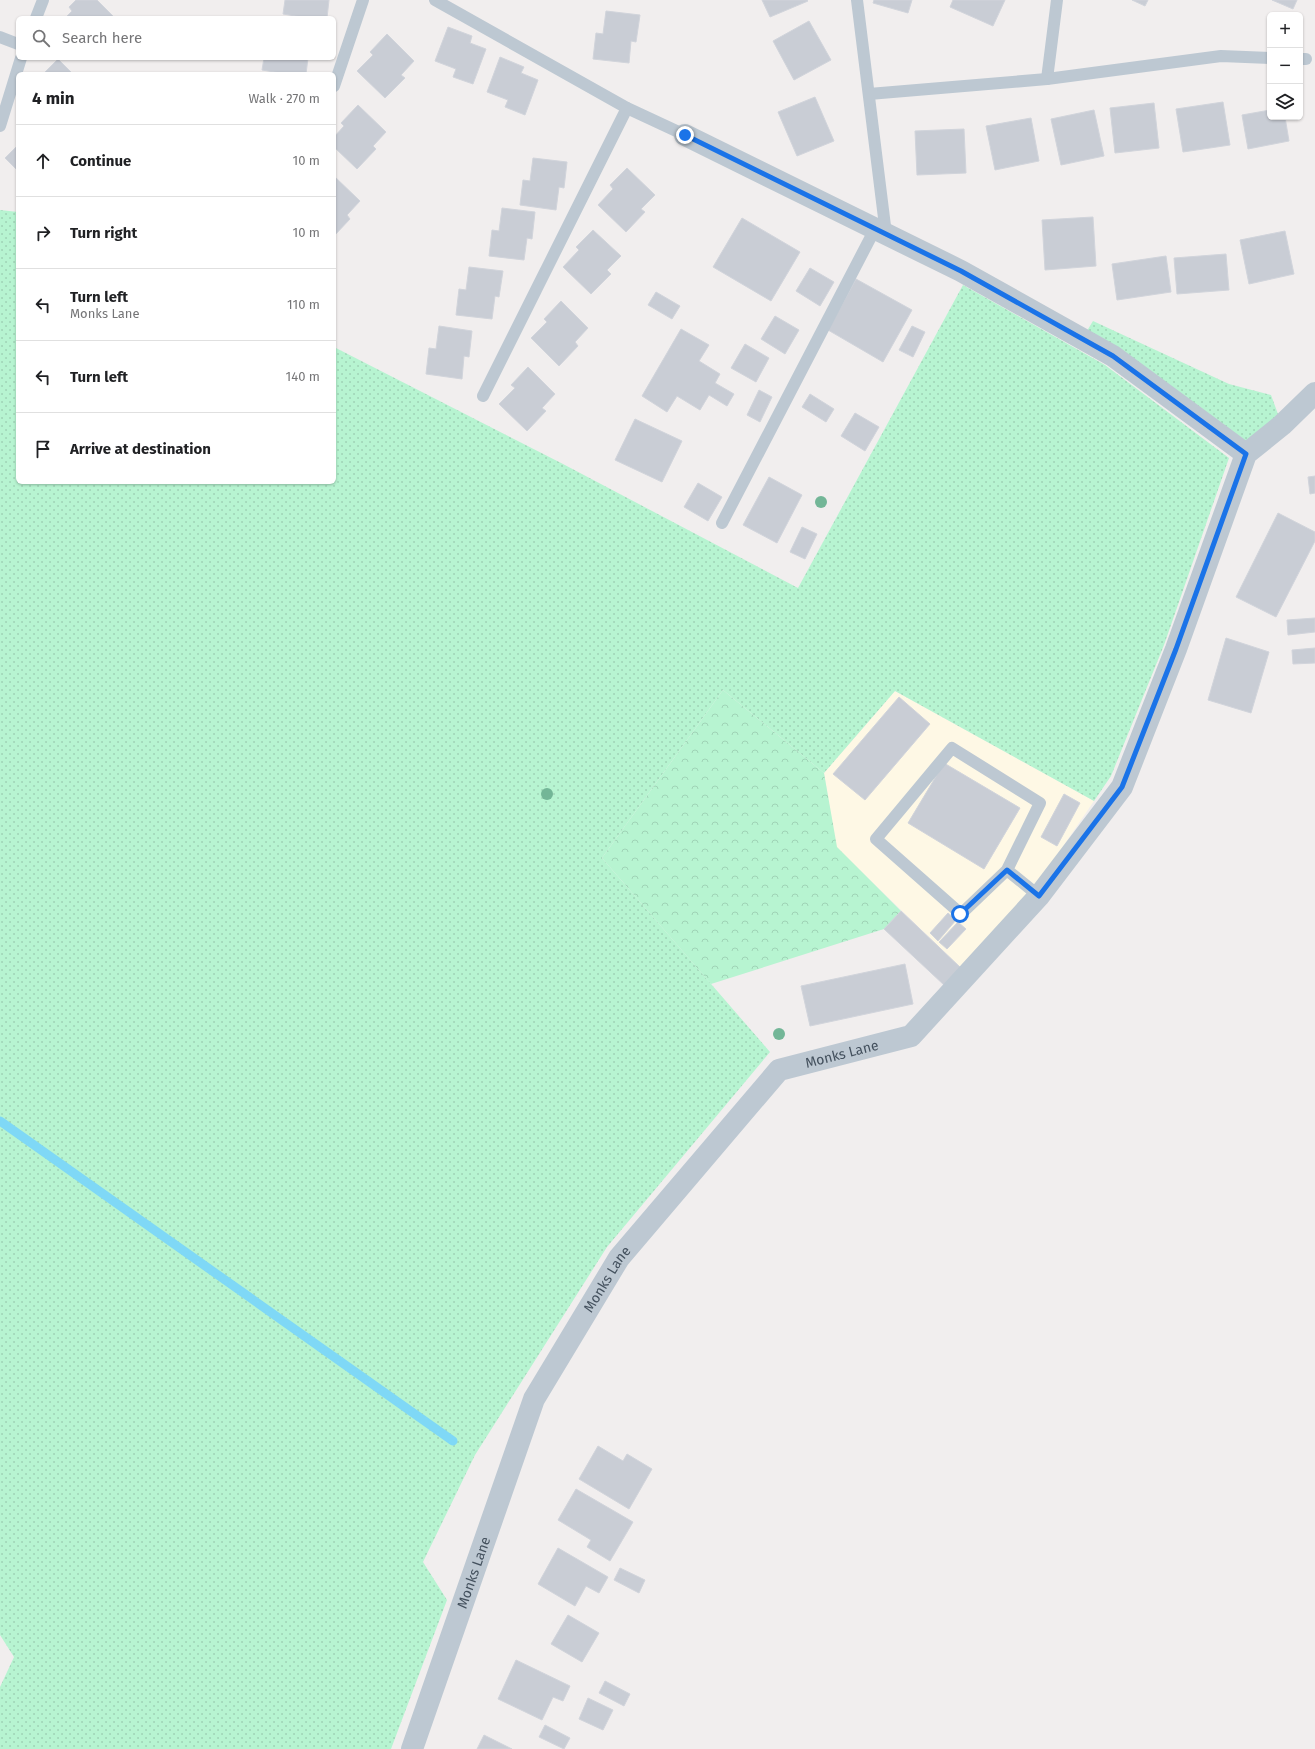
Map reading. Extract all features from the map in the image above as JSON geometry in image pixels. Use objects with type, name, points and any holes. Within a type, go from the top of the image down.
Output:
[{"type":"street","points":[[685,135],[961,271],[1113,356],[1246,454],[1282,425],[1315,393]]},
{"type":"street","name":"Monks Lane","points":[[412,1749],[534,1399],[619,1258],[779,1070],[911,1036],[1039,896],[1122,787],[1176,649],[1246,454]]},
{"type":"lane","points":[[37,16],[43,0]]},
{"type":"lane","points":[[336,80],[363,0]]},
{"type":"lane","points":[[435,0],[627,108],[685,135]]},
{"type":"lane","points":[[722,523],[881,232],[869,94],[857,0]]},
{"type":"lane","points":[[1046,79],[1057,0]]},
{"type":"lane","points":[[0,37],[16,43]]},
{"type":"lane","points":[[869,94],[1046,79],[1221,56],[1267,58]]},
{"type":"lane","points":[[17,72],[20,60]]},
{"type":"lane","points":[[0,126],[16,74]]},
{"type":"lane","points":[[483,396],[627,108]]},
{"type":"lane","points":[[952,748],[1040,803],[1007,870],[960,914],[876,839],[952,748]]},
{"type":"lane","points":[[1007,870],[1039,896]]},
{"type":"shaded area","points":[[895,691],[1094,801],[1024,900],[961,968],[836,847],[824,773]]},
{"type":"green space","points":[[0,210],[16,212],[16,484],[336,484],[336,348],[563,464],[798,588],[963,285],[1105,365],[1229,458],[1164,645],[1111,776],[1094,801],[895,691],[824,773],[723,690],[602,858],[770,1052],[607,1247],[475,1455],[423,1562],[447,1600],[391,1749],[0,1749],[0,1687],[14,1657],[0,1635]]},
{"type":"green space","points":[[1093,321],[1229,384],[1271,395],[1282,425],[1246,454],[1082,339]]},
{"type":"green space","points":[[723,690],[824,773],[837,847],[901,911],[884,929],[711,984],[602,858]]},
{"type":"building","points":[[76,0],[97,0],[113,16],[67,16],[72,11],[69,7]]},
{"type":"building","points":[[285,0],[329,0],[327,16],[296,16],[283,14]]},
{"type":"building","points":[[762,0],[807,0],[808,1],[770,17]]},
{"type":"building","points":[[874,0],[912,0],[908,13],[873,3]]},
{"type":"building","points":[[953,0],[1005,0],[993,26],[950,7]]},
{"type":"building","points":[[1132,0],[1148,0],[1145,6]]},
{"type":"building","points":[[1272,0],[1297,0],[1293,9]]},
{"type":"building","points":[[606,11],[640,15],[636,42],[631,41],[629,63],[593,59],[596,33],[603,34]]},
{"type":"building","points":[[809,21],[831,60],[794,80],[773,41]]},
{"type":"building","points":[[448,27],[472,36],[470,43],[486,49],[473,84],[453,77],[456,69],[435,61]]},
{"type":"building","points":[[387,34],[414,61],[401,75],[405,78],[385,98],[357,71],[373,55],[370,52]]},
{"type":"building","points":[[500,57],[524,67],[521,73],[538,80],[525,115],[505,107],[508,100],[487,92]]},
{"type":"building","points":[[57,60],[59,60],[71,72],[45,72]]},
{"type":"building","points":[[264,60],[308,60],[306,72],[274,72],[262,70]]},
{"type":"building","points":[[815,97],[834,141],[797,156],[778,112]]},
{"type":"building","points":[[1223,102],[1230,145],[1183,152],[1176,109]]},
{"type":"building","points":[[1154,103],[1159,148],[1115,153],[1110,108]]},
{"type":"building","points":[[358,105],[386,132],[373,146],[376,149],[357,169],[336,149],[336,135],[344,126],[341,123]]},
{"type":"building","points":[[1094,110],[1104,156],[1061,165],[1051,119]]},
{"type":"building","points":[[1267,111],[1267,120],[1286,120],[1289,141],[1248,149],[1242,115]]},
{"type":"building","points":[[1031,118],[1039,161],[995,170],[986,126]]},
{"type":"building","points":[[964,129],[966,173],[917,175],[915,131]]},
{"type":"building","points":[[16,147],[16,169],[5,158]]},
{"type":"building","points":[[533,158],[567,162],[564,188],[559,187],[556,210],[520,205],[523,180],[530,181]]},
{"type":"building","points":[[627,168],[655,195],[641,209],[645,212],[626,232],[598,205],[613,189],[610,185]]},
{"type":"building","points":[[336,178],[360,201],[347,215],[350,219],[336,234]]},
{"type":"building","points":[[502,208],[535,212],[532,239],[527,238],[524,260],[489,256],[492,230],[499,231]]},
{"type":"building","points":[[1093,217],[1096,266],[1045,270],[1042,220]]},
{"type":"building","points":[[742,218],[800,252],[771,301],[713,267]]},
{"type":"building","points":[[593,230],[621,256],[607,270],[611,274],[591,294],[563,267],[579,250],[576,247]]},
{"type":"building","points":[[1285,231],[1294,274],[1249,284],[1240,240]]},
{"type":"building","points":[[1226,254],[1229,290],[1177,294],[1174,258]]},
{"type":"building","points":[[1166,256],[1171,292],[1117,300],[1112,264]]},
{"type":"building","points":[[469,267],[503,271],[499,297],[495,296],[492,319],[456,315],[459,289],[466,290]]},
{"type":"building","points":[[810,268],[834,282],[820,306],[796,291]]},
{"type":"building","points":[[856,279],[912,310],[883,362],[828,330]]},
{"type":"building","points":[[656,292],[680,306],[672,319],[648,305]]},
{"type":"building","points":[[561,301],[588,328],[575,342],[578,346],[559,366],[531,338],[547,322],[544,319]]},
{"type":"building","points":[[775,316],[799,330],[785,354],[761,339]]},
{"type":"building","points":[[439,326],[472,331],[469,357],[464,356],[462,379],[426,374],[429,348],[436,349]]},
{"type":"building","points":[[912,326],[925,332],[913,357],[899,350]]},
{"type":"building","points":[[681,329],[709,345],[699,361],[720,374],[715,383],[734,394],[727,406],[709,395],[700,410],[677,396],[667,412],[642,396]]},
{"type":"building","points":[[745,344],[769,358],[756,382],[731,368]]},
{"type":"building","points":[[528,367],[555,394],[542,408],[546,411],[527,431],[499,404],[515,388],[511,385]]},
{"type":"building","points":[[759,390],[772,397],[760,422],[747,415]]},
{"type":"building","points":[[810,394],[834,409],[826,422],[802,407]]},
{"type":"building","points":[[855,413],[879,427],[865,451],[841,436]]},
{"type":"building","points":[[635,419],[682,441],[662,482],[615,460]]},
{"type":"building","points":[[1315,476],[1315,493],[1310,494],[1308,477]]},
{"type":"building","points":[[769,477],[802,495],[777,543],[743,525]]},
{"type":"building","points":[[698,483],[722,497],[708,521],[684,507]]},
{"type":"building","points":[[1278,513],[1315,532],[1315,541],[1276,617],[1236,597]]},
{"type":"building","points":[[802,527],[817,534],[805,559],[790,552]]},
{"type":"building","points":[[1315,618],[1315,632],[1288,635],[1287,620]]},
{"type":"building","points":[[1226,638],[1269,652],[1251,713],[1208,700]]},
{"type":"building","points":[[1315,648],[1315,663],[1293,664],[1292,650]]},
{"type":"building","points":[[899,697],[930,724],[865,800],[833,774]]},
{"type":"building","points":[[944,763],[1020,808],[984,869],[908,823]]},
{"type":"building","points":[[1064,794],[1080,803],[1057,846],[1041,837]]},
{"type":"building","points":[[901,911],[961,968],[944,985],[884,929]]},
{"type":"building","points":[[948,913],[956,920],[938,941],[930,933]]},
{"type":"building","points":[[958,922],[966,929],[947,949],[939,942]]},
{"type":"building","points":[[905,964],[913,1004],[810,1026],[801,986]]},
{"type":"building","points":[[598,1446],[623,1461],[627,1454],[652,1469],[629,1509],[579,1479]]},
{"type":"building","points":[[576,1489],[633,1522],[610,1561],[587,1547],[591,1540],[558,1520]]},
{"type":"building","points":[[558,1548],[608,1577],[599,1593],[586,1586],[575,1606],[538,1584]]},
{"type":"building","points":[[620,1568],[645,1580],[639,1593],[614,1580]]},
{"type":"building","points":[[568,1615],[599,1633],[582,1662],[551,1644]]},
{"type":"building","points":[[516,1660],[570,1686],[563,1701],[553,1697],[542,1720],[498,1699]]},
{"type":"building","points":[[605,1681],[630,1694],[624,1706],[599,1693]]},
{"type":"building","points":[[588,1698],[613,1710],[603,1730],[579,1719]]},
{"type":"building","points":[[545,1725],[570,1738],[564,1749],[539,1737]]},
{"type":"building","points":[[484,1735],[512,1749],[477,1749]]},
{"type":"waterway","points":[[0,1121],[453,1441]]},
{"type":"route","points":[[685,135],[961,271],[1113,356],[1246,454],[1176,649],[1122,787],[1039,896],[1007,870],[960,914]]}]
